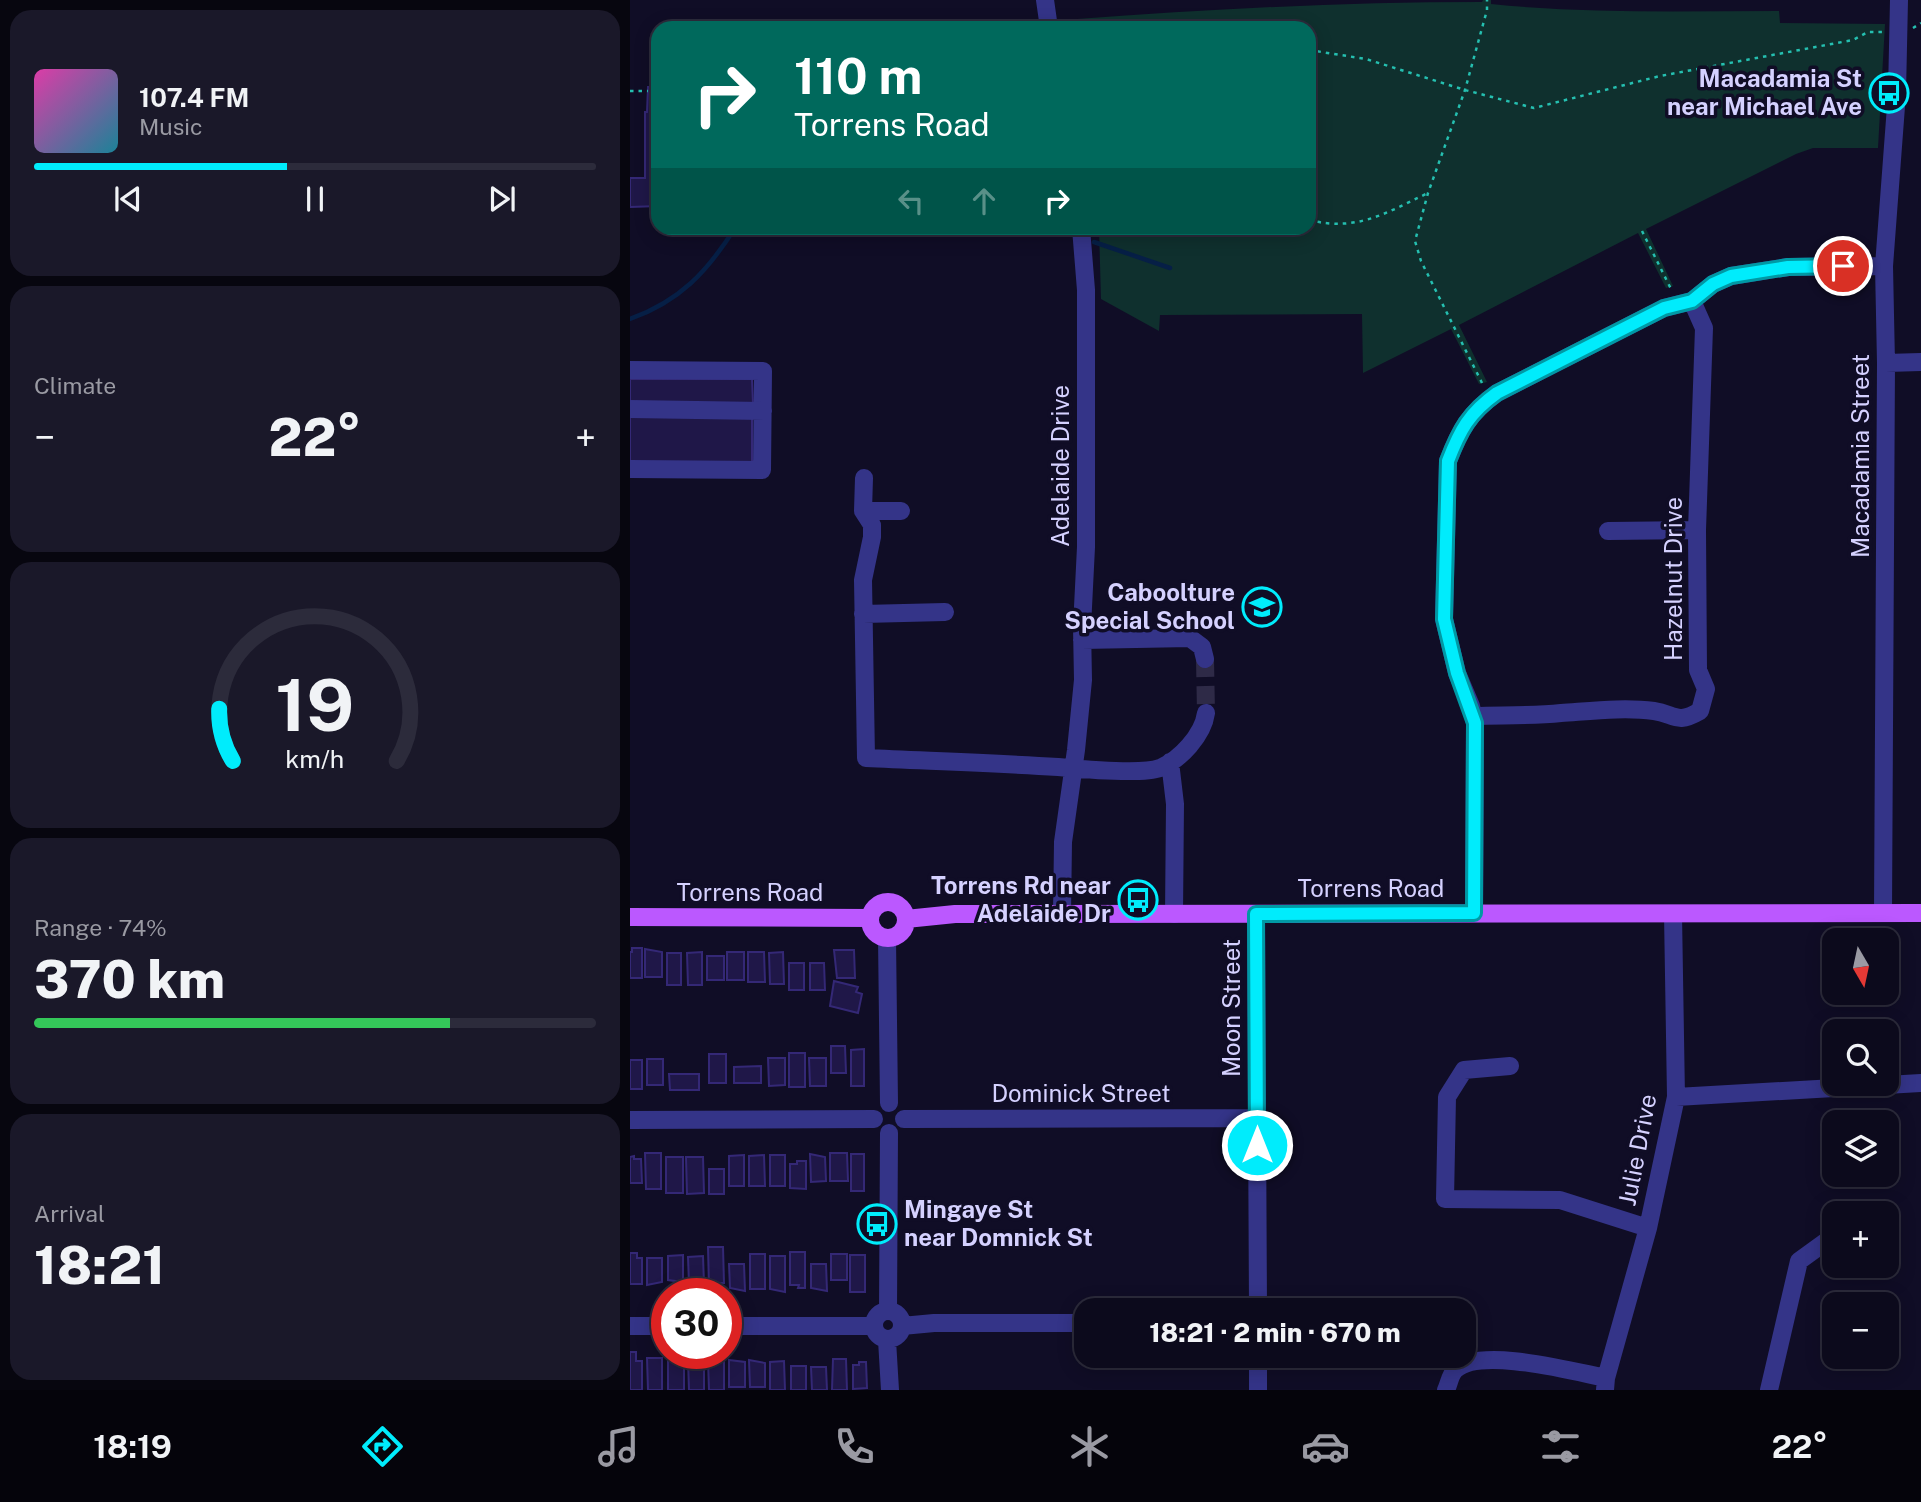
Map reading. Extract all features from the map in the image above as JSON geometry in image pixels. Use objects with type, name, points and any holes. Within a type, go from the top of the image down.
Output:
[{"type":"main road","points":[[886,902],[901,909],[906,919],[898,934],[887,938],[876,934],[870,918],[875,907],[886,902]]},
{"type":"main road","name":"Torrens Road","points":[[906,919],[954,914],[1921,914]]},
{"type":"main road","name":"Torrens Road","points":[[630,917],[870,918]]},
{"type":"street","points":[[1045,0],[1048,21]]},
{"type":"street","name":"Macadamia Street","points":[[1883,913],[1886,363],[1884,265],[1897,93],[1899,0]]},
{"type":"street","name":"Adelaide Drive","points":[[1062,914],[1063,842],[1083,680],[1086,290],[1082,235]]},
{"type":"street","points":[[1474,913],[1474,716],[1457,673],[1444,619],[1448,461],[1457,438],[1477,407],[1497,393],[1664,308],[1692,301],[1713,284],[1731,276],[1788,267],[1884,265]]},
{"type":"street","name":"Hazelnut Drive","points":[[1474,716],[1656,711],[1674,718],[1690,716],[1700,711],[1706,688],[1698,670],[1697,530],[1704,328],[1692,301]]},
{"type":"street","points":[[1886,363],[1921,362]]},
{"type":"street","points":[[630,370],[763,371],[762,470],[630,469]]},
{"type":"street","points":[[630,410],[763,411]]},
{"type":"street","points":[[864,478],[863,511],[872,525],[863,580],[866,758],[1145,770],[1163,767],[1170,762],[1199,734],[1206,713]]},
{"type":"street","points":[[863,511],[901,511]]},
{"type":"street","points":[[1608,531],[1697,530]]},
{"type":"street","points":[[863,614],[945,612]]},
{"type":"street","points":[[1082,640],[1191,638],[1202,647],[1205,659]]},
{"type":"street","points":[[1170,762],[1175,804],[1174,914]]},
{"type":"street","name":"Moon Street","points":[[1256,914],[1258,1298]]},
{"type":"street","name":"Julie Drive","points":[[1606,1384],[1648,1227],[1676,1097],[1673,915]]},
{"type":"street","points":[[887,938],[889,1103]]},
{"type":"street","points":[[1510,1066],[1464,1070],[1447,1097],[1445,1199],[1560,1200],[1648,1227]]},
{"type":"street","points":[[1676,1097],[1921,1083]]},
{"type":"street","points":[[889,1103],[900,1108],[904,1119],[900,1128],[889,1133],[878,1128],[874,1119],[878,1108],[889,1103]]},
{"type":"street","name":"Dominick Street","points":[[904,1119],[1257,1118]]},
{"type":"street","points":[[630,1120],[874,1119]]},
{"type":"street","points":[[888,1311],[889,1133]]},
{"type":"street","points":[[1769,1390],[1799,1261],[1822,1244]]},
{"type":"street","points":[[888,1311],[898,1315],[902,1326],[897,1336],[887,1340],[877,1335],[873,1326],[879,1314],[888,1311]]},
{"type":"street","points":[[902,1326],[1074,1323]]},
{"type":"street","points":[[630,1326],[651,1326]]},
{"type":"street","points":[[742,1326],[873,1326]]},
{"type":"street","points":[[887,1340],[890,1390]]},
{"type":"street","points":[[1446,1390],[1456,1369],[1469,1362],[1490,1360],[1525,1362],[1606,1384]]},
{"type":"street","points":[[1258,1368],[1258,1390]]},
{"type":"path","points":[[1484,387],[1421,261],[1415,241],[1428,193],[1465,90],[1487,10],[1487,0]]},
{"type":"path","points":[[1316,51],[1366,59],[1534,108],[1660,76],[1853,40],[1868,32],[1886,32]]},
{"type":"path","points":[[630,91],[648,91]]},
{"type":"path","points":[[1316,222],[1350,225],[1385,213],[1428,193]]},
{"type":"path","points":[[1642,231],[1672,291]]},
{"type":"green space","points":[[1491,0],[1491,4],[1563,9],[1779,11],[1780,23],[1885,24],[1878,148],[1813,148],[1646,229],[1673,286],[1666,288],[1638,233],[1459,325],[1487,382],[1479,384],[1451,329],[1363,373],[1362,314],[1160,315],[1159,331],[1101,299],[1099,235],[1316,235],[1316,21],[1077,19],[1280,7]]},
{"type":"building","points":[[648,87],[651,87],[651,206],[630,207],[630,178],[645,178]]},
{"type":"building","points":[[630,379],[752,379],[753,404],[630,404]]},
{"type":"building","points":[[630,417],[752,417],[752,463],[630,462]]},
{"type":"building","points":[[632,948],[642,948],[642,978],[630,978]]},
{"type":"building","points":[[645,949],[662,952],[662,977],[645,977]]},
{"type":"building","points":[[834,950],[854,950],[855,978],[837,978]]},
{"type":"building","points":[[702,952],[702,985],[688,985],[687,953]]},
{"type":"building","points":[[727,952],[744,952],[744,980],[727,980]]},
{"type":"building","points":[[748,952],[764,952],[765,982],[748,982]]},
{"type":"building","points":[[783,952],[784,984],[770,984],[769,953]]},
{"type":"building","points":[[667,953],[681,953],[681,985],[667,985]]},
{"type":"building","points":[[707,956],[724,956],[724,980],[707,980]]},
{"type":"building","points":[[789,963],[804,963],[804,990],[789,990]]},
{"type":"building","points":[[810,963],[824,963],[825,990],[810,990]]},
{"type":"building","points":[[834,981],[858,987],[856,992],[862,994],[858,1013],[830,1006]]},
{"type":"building","points":[[831,1046],[845,1046],[846,1073],[831,1073]]},
{"type":"building","points":[[864,1049],[864,1086],[851,1086],[851,1050]]},
{"type":"building","points":[[789,1053],[805,1053],[805,1087],[789,1087]]},
{"type":"building","points":[[709,1054],[726,1054],[726,1083],[709,1083]]},
{"type":"building","points":[[768,1058],[785,1058],[785,1085],[769,1086]]},
{"type":"building","points":[[809,1058],[826,1058],[826,1086],[810,1086]]},
{"type":"building","points":[[647,1059],[663,1059],[663,1085],[647,1085]]},
{"type":"building","points":[[630,1060],[642,1060],[642,1089],[630,1089]]},
{"type":"building","points":[[761,1066],[761,1083],[734,1083],[734,1067]]},
{"type":"building","points":[[669,1074],[699,1074],[699,1090],[670,1090]]},
{"type":"building","points":[[645,1153],[661,1153],[661,1189],[646,1189]]},
{"type":"building","points":[[830,1153],[847,1153],[848,1181],[830,1181]]},
{"type":"building","points":[[810,1154],[825,1157],[826,1181],[811,1182]]},
{"type":"building","points":[[851,1154],[864,1154],[864,1191],[851,1191]]},
{"type":"building","points":[[744,1155],[744,1186],[729,1186],[729,1156]]},
{"type":"building","points":[[764,1155],[765,1186],[749,1186],[749,1156]]},
{"type":"building","points":[[770,1155],[785,1155],[785,1186],[770,1186]]},
{"type":"building","points":[[634,1156],[634,1159],[641,1159],[642,1183],[630,1183],[630,1157]]},
{"type":"building","points":[[666,1157],[683,1157],[683,1193],[666,1193]]},
{"type":"building","points":[[686,1157],[703,1157],[704,1193],[687,1194]]},
{"type":"building","points":[[797,1161],[806,1161],[806,1189],[790,1188],[790,1164],[797,1164]]},
{"type":"building","points":[[709,1169],[724,1169],[724,1194],[709,1194]]},
{"type":"building","points":[[708,1247],[723,1247],[724,1278],[709,1278]]},
{"type":"building","points":[[790,1252],[805,1252],[805,1288],[790,1285]]},
{"type":"building","points":[[630,1253],[637,1253],[637,1258],[642,1258],[642,1284],[630,1284]]},
{"type":"building","points":[[750,1254],[765,1254],[765,1289],[750,1289]]},
{"type":"building","points":[[831,1254],[847,1254],[847,1280],[831,1280]]},
{"type":"building","points":[[683,1255],[683,1278],[668,1278],[668,1256]]},
{"type":"building","points":[[850,1255],[865,1255],[865,1292],[850,1292]]},
{"type":"building","points":[[703,1256],[704,1278],[689,1278],[688,1257]]},
{"type":"building","points":[[770,1256],[785,1256],[785,1292],[770,1289]]},
{"type":"building","points":[[647,1258],[662,1258],[662,1278],[651,1278],[651,1284],[647,1285]]},
{"type":"building","points":[[729,1264],[744,1264],[745,1291],[742,1290],[742,1278],[730,1278]]},
{"type":"building","points":[[811,1264],[826,1264],[827,1291],[811,1288]]},
{"type":"building","points":[[630,1352],[636,1352],[636,1361],[642,1361],[642,1390],[630,1390]]},
{"type":"building","points":[[647,1358],[651,1358],[651,1369],[662,1369],[662,1390],[648,1390]]},
{"type":"building","points":[[833,1359],[846,1359],[847,1390],[832,1390]]},
{"type":"building","points":[[749,1360],[765,1363],[765,1387],[750,1387]]},
{"type":"building","points":[[784,1361],[785,1390],[770,1390],[770,1362]]},
{"type":"building","points":[[742,1362],[745,1362],[745,1387],[729,1387],[729,1369],[742,1369]]},
{"type":"building","points":[[859,1362],[866,1362],[867,1388],[853,1389],[853,1365],[859,1365]]},
{"type":"building","points":[[791,1366],[806,1366],[806,1390],[791,1390]]},
{"type":"building","points":[[811,1367],[826,1367],[827,1390],[812,1390]]},
{"type":"building","points":[[668,1369],[684,1369],[684,1390],[668,1390]]},
{"type":"building","points":[[688,1369],[704,1369],[704,1390],[689,1390]]},
{"type":"building","points":[[708,1369],[724,1369],[724,1390],[709,1390]]},
{"type":"waterway","points":[[630,319],[648,312],[678,294],[703,271],[730,235]]},
{"type":"waterway","points":[[1094,242],[1170,268]]},
{"type":"tunnel","points":[[1205,659],[1206,713]]},
{"type":"place","name":"Macadamia St near Michael Ave","points":[[1889,93]]},
{"type":"place","name":"Caboolture Special School","points":[[1262,607]]},
{"type":"place","name":"Torrens Rd near Adelaide Dr","points":[[1138,900]]},
{"type":"place","name":"Mingaye St near Domnick St","points":[[877,1224]]},
{"type":"route","points":[[1257,1145],[1256,914],[1474,913],[1475,723],[1457,673],[1444,619],[1448,461],[1469,418],[1477,407],[1497,393],[1664,308],[1692,301],[1713,284],[1731,276],[1788,267],[1843,266]]}]
